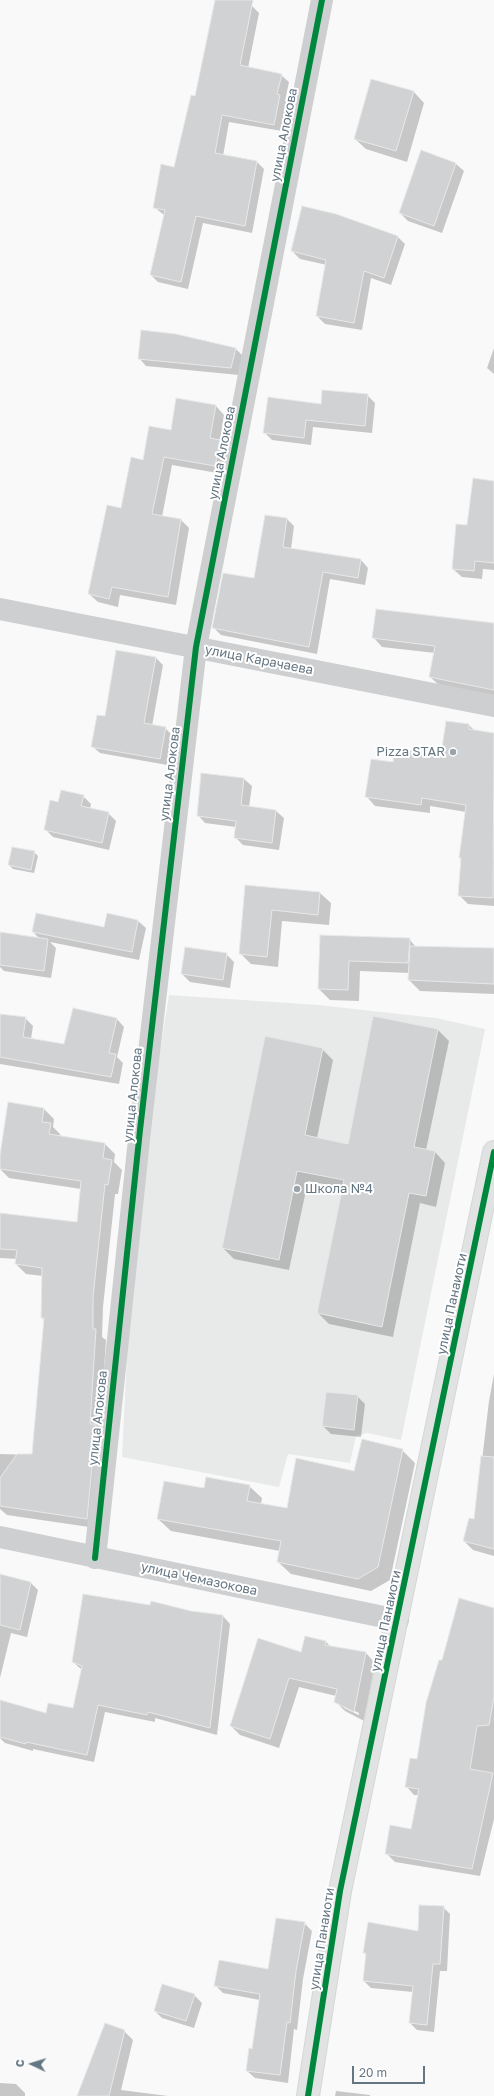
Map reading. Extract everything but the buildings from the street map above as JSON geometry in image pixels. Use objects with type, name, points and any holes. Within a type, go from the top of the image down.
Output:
[{"type":"street","name":"улица Алокова","points":[[95,1558],[140,1130],[196,648],[322,0]]},
{"type":"street","name":"улица Карачаева","points":[[0,609],[494,706]]},
{"type":"street","name":"улица Панаиоти","points":[[308,2096],[340,1891],[398,1620],[494,1152]]},
{"type":"street","name":"улица Чемазокова","points":[[0,1537],[398,1620]]},
{"type":"shaded area","name":"Школа №4","points":[[169,995],[318,1005],[436,1018],[485,1029],[401,1440],[367,1433],[356,1436],[350,1463],[288,1454],[279,1487],[122,1457],[131,1276],[152,1101]]},
{"type":"cycle path","points":[[95,1558],[140,1130],[196,647],[322,0]]},
{"type":"cycle path","points":[[308,2096],[340,1891],[494,1152]]},
{"type":"place","name":"Pizza STAR","points":[[453,752]]},
{"type":"place","name":"Школа №4","points":[[297,1189]]}]
